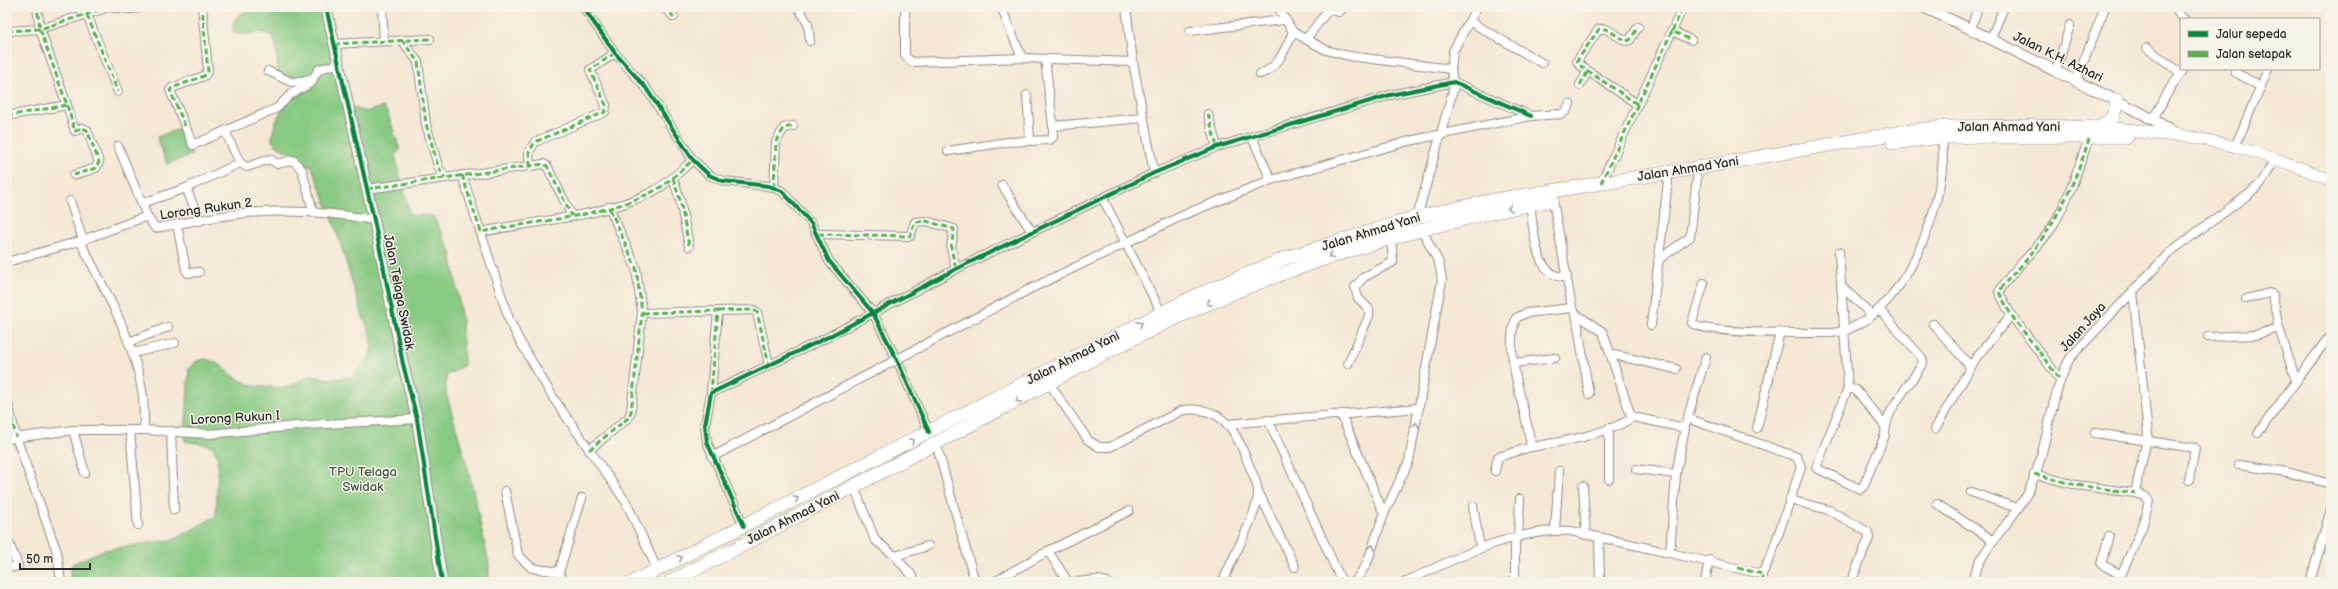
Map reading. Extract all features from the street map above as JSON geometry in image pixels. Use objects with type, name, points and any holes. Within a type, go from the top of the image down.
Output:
[{"type":"highway","points":[[2091,134],[2107,124],[2113,118],[2117,100]]},
{"type":"highway","name":"Jalan Ahmad Yani","points":[[670,582],[854,487],[932,438],[1161,312],[1234,278],[1286,258],[1494,200],[1903,132],[1943,127],[2091,134],[2178,135]]},
{"type":"highway","name":"Jalan Ahmad Yani","points":[[633,582],[744,526],[1049,383],[1204,305],[1320,260],[1392,236],[1419,222],[1668,181],[1697,178],[1899,142],[1942,137],[2091,134]]},
{"type":"main road","name":"Jalan Ahmad Yani","points":[[2178,135],[2200,138],[2235,147],[2275,159],[2331,180]]},
{"type":"street","points":[[37,7],[40,29],[75,131],[82,128],[87,130],[99,162],[96,168],[74,175]]},
{"type":"street","points":[[7,31],[40,29],[105,8],[148,7]]},
{"type":"street","points":[[202,7],[208,71],[204,76],[171,89],[184,126],[194,145],[277,108],[290,95],[312,82],[319,69],[338,64]]},
{"type":"street","name":"Jalan Telaga Swidak","points":[[326,7],[374,220],[402,357],[417,419],[442,582]]},
{"type":"street","points":[[382,7],[384,41]]},
{"type":"street","points":[[583,7],[615,53],[646,88],[693,160],[715,179],[774,187],[782,191],[818,234],[829,261],[873,313],[897,360],[932,438],[975,582]]},
{"type":"street","points":[[664,7],[674,17]]},
{"type":"street","points":[[798,7],[808,24],[810,41]]},
{"type":"street","points":[[905,7],[905,56],[908,61],[1022,58],[1133,62]]},
{"type":"street","points":[[1000,7],[1022,58]]},
{"type":"street","points":[[1126,7],[1133,62],[1154,173]]},
{"type":"street","points":[[1278,7],[1284,20],[1293,32],[1326,50],[1349,56],[1451,69]]},
{"type":"street","points":[[1306,40],[1325,8],[1339,12],[1344,7]]},
{"type":"street","points":[[1355,582],[1367,563],[1384,514],[1409,461],[1442,280],[1439,263],[1419,222],[1454,82],[1451,69],[1453,51],[1476,7]]},
{"type":"street","points":[[1602,183],[1683,7]]},
{"type":"street","name":"Jalan K.H. Azhari","points":[[1923,7],[1971,28],[2117,100],[2153,119],[2178,135]]},
{"type":"street","points":[[1971,28],[1978,7]]},
{"type":"street","points":[[1991,38],[2004,7]]},
{"type":"street","points":[[2076,81],[2105,7]]},
{"type":"street","points":[[87,15],[118,92]]},
{"type":"street","points":[[1190,31],[1284,20]]},
{"type":"street","points":[[1469,21],[1542,63]]},
{"type":"street","points":[[2056,71],[2070,24]]},
{"type":"street","points":[[1638,28],[1630,40],[1626,41],[1606,29],[1598,29],[1577,61],[1588,71],[1638,104]]},
{"type":"street","points":[[1672,31],[1691,40]]},
{"type":"street","points":[[1260,74],[1270,71],[1276,65],[1293,32]]},
{"type":"street","points":[[402,40],[418,62],[426,124],[438,166],[445,178]]},
{"type":"street","points":[[334,44],[430,40]]},
{"type":"street","points":[[2147,48],[2180,69]]},
{"type":"street","points":[[530,166],[529,152],[535,142],[605,112],[606,105],[590,70],[615,53]]},
{"type":"street","points":[[948,151],[1030,140],[1052,139],[1053,126],[1045,59]]},
{"type":"street","points":[[2235,147],[2268,70]]},
{"type":"street","points":[[268,71],[291,82],[312,80]]},
{"type":"street","points":[[1580,85],[1588,71]]},
{"type":"street","points":[[2153,119],[2183,71]]},
{"type":"street","points":[[2235,72],[2261,87]]},
{"type":"street","points":[[711,393],[1032,232],[1103,199],[1154,173],[1217,147],[1390,95],[1454,82],[1531,116]]},
{"type":"street","points":[[1027,95],[1030,140]]},
{"type":"street","points":[[712,457],[1030,289],[1188,213],[1272,180],[1442,134],[1531,116],[1561,114],[1566,111],[1570,104]]},
{"type":"street","points":[[7,116],[67,105]]},
{"type":"street","points":[[1208,114],[1217,147]]},
{"type":"street","points":[[1053,126],[1143,118]]},
{"type":"street","points":[[774,187],[777,138],[784,128],[793,126]]},
{"type":"street","points":[[222,132],[240,163],[246,167],[270,159],[277,164],[293,160],[302,170],[313,211]]},
{"type":"street","points":[[2059,378],[2011,315],[1999,292],[2005,282],[2029,258],[2052,227],[2080,168],[2091,134]]},
{"type":"street","points":[[1252,137],[1272,180]]},
{"type":"street","points":[[1704,283],[1692,319],[1695,326],[1728,330],[1845,332],[1879,309],[1901,282],[1925,236],[1939,193],[1942,168],[1942,137]]},
{"type":"street","points":[[118,146],[143,203],[147,216]]},
{"type":"street","name":"Jalan Jaya","points":[[1972,582],[1985,553],[2028,491],[2034,474],[2059,378],[2070,358],[2170,252],[2249,194],[2262,182],[2275,159]]},
{"type":"street","points":[[481,232],[572,216],[609,207],[643,196],[673,178],[693,160]]},
{"type":"street","points":[[143,203],[186,188],[240,163]]},
{"type":"street","points":[[366,189],[541,164],[547,166],[572,216]]},
{"type":"street","points":[[462,175],[509,319],[518,338],[554,399],[626,502],[657,569]]},
{"type":"street","points":[[673,178],[680,200],[689,246]]},
{"type":"street","points":[[1658,260],[1690,237],[1697,178]]},
{"type":"street","points":[[1651,325],[1668,181]]},
{"type":"street","points":[[1002,185],[1032,232]]},
{"type":"street","points":[[186,188],[200,221]]},
{"type":"street","points":[[1103,199],[1124,243],[1161,312]]},
{"type":"street","points":[[1553,200],[1589,394]]},
{"type":"street","points":[[70,201],[82,241],[123,326],[133,353],[143,397],[144,430]]},
{"type":"street","points":[[1530,204],[1539,254],[1543,265],[1554,275],[1567,277]]},
{"type":"street","points":[[589,450],[628,418],[631,412],[642,313],[636,268],[609,207]]},
{"type":"street","name":"Lorong Rukun 2","points":[[7,262],[82,241],[147,216],[154,227],[177,225],[237,214],[313,211],[335,212],[374,220]]},
{"type":"street","points":[[818,234],[910,236],[913,233],[916,222],[926,221],[954,229],[950,248],[956,269]]},
{"type":"street","points":[[177,225],[186,270],[188,273],[199,272]]},
{"type":"street","points":[[1348,364],[1369,316],[1369,309],[1358,298],[1355,287],[1364,277],[1393,262],[1392,236]]},
{"type":"street","points":[[1839,252],[1848,388],[1817,469],[1858,489],[1862,488],[1885,435],[1885,426],[1891,411],[1923,361],[1879,309]]},
{"type":"street","points":[[1842,287],[1872,315]]},
{"type":"street","points":[[2133,291],[2140,370],[2146,402],[2147,440],[2135,492]]},
{"type":"street","points":[[2246,299],[2272,294],[2279,328],[2296,381]]},
{"type":"street","points":[[642,313],[753,310],[757,312],[769,365]]},
{"type":"street","points":[[718,311],[711,393],[706,429],[712,457],[744,526]]},
{"type":"street","points":[[1531,447],[1514,363],[1513,327],[1516,318],[1526,313],[1574,311],[1601,329],[1627,407],[1633,417]]},
{"type":"street","points":[[1935,429],[1971,367],[2011,315]]},
{"type":"street","points":[[1933,324],[1971,367]]},
{"type":"street","points":[[128,342],[168,327]]},
{"type":"street","points":[[2208,337],[2255,335],[2279,328]]},
{"type":"street","points":[[1757,428],[1780,332]]},
{"type":"street","points":[[2258,433],[2331,334]]},
{"type":"street","points":[[133,353],[175,342]]},
{"type":"street","points":[[1610,354],[1676,369]]},
{"type":"street","points":[[1670,553],[1676,474],[1687,418],[1706,357]]},
{"type":"street","points":[[1514,363],[1554,358]]},
{"type":"street","points":[[1049,383],[1088,440],[1098,447],[1110,447],[1183,410],[1194,409],[1211,412],[1228,424],[1239,440],[1259,493],[1295,567]]},
{"type":"street","points":[[1848,388],[1856,390],[1885,426]]},
{"type":"street","points":[[7,399],[16,437],[57,552],[59,581]]},
{"type":"street","points":[[1228,424],[1419,408]]},
{"type":"street","points":[[1341,414],[1384,514]]},
{"type":"street","points":[[1495,471],[1498,457],[1531,447],[1565,442],[1624,423],[1633,417],[1685,428]]},
{"type":"street","points":[[1405,582],[1480,547],[1555,530],[1709,560],[1762,578],[1801,467],[1797,457],[1687,418]]},
{"type":"street","name":"Lorong Rukun I","points":[[7,439],[73,430],[144,430],[209,434],[308,425],[417,419]]},
{"type":"street","points":[[1268,420],[1342,582]]},
{"type":"street","points":[[1609,428],[1609,478]]},
{"type":"street","points":[[73,430],[86,473]]},
{"type":"street","points":[[130,430],[138,525]]},
{"type":"street","points":[[171,431],[174,510]]},
{"type":"street","points":[[2095,433],[2195,448],[2189,480]]},
{"type":"street","points":[[2239,465],[2287,472],[2331,484]]},
{"type":"street","points":[[1636,469],[1676,474]]},
{"type":"street","points":[[1555,530],[1559,471]]},
{"type":"street","points":[[2034,474],[2076,485],[2135,492],[2145,496],[2149,501],[2142,528],[2120,578],[2101,564],[2109,536]]},
{"type":"street","points":[[1583,486],[1586,535]]},
{"type":"street","points":[[854,487],[875,540],[895,556],[913,577]]},
{"type":"street","points":[[505,491],[518,555],[532,568],[559,572]]},
{"type":"street","points":[[1971,492],[2017,508]]},
{"type":"street","points":[[1222,582],[1254,510],[1259,493]]},
{"type":"street","points":[[564,582],[559,572],[582,498]]},
{"type":"street","points":[[1515,582],[1516,538],[1520,499]]},
{"type":"street","points":[[1790,500],[1830,510],[1868,532],[1869,538],[1851,582]]},
{"type":"street","points":[[1937,504],[1994,541]]},
{"type":"street","points":[[1472,506],[1480,547]]},
{"type":"street","points":[[2310,582],[2331,509]]},
{"type":"street","points":[[994,582],[1048,551],[1129,511]]},
{"type":"street","points":[[7,538],[18,566],[7,568]]},
{"type":"street","points":[[1599,538],[1600,582]]},
{"type":"street","points":[[895,556],[928,546]]},
{"type":"street","points":[[1048,551],[1068,582]]},
{"type":"street","points":[[1705,582],[1709,560]]},
{"type":"street","points":[[1074,582],[1098,580],[1107,582]]},
{"type":"green space","name":"TPU Telaga Swidak","points":[[251,7],[321,7],[345,109],[354,108],[365,112],[383,107],[387,112],[400,150],[395,155],[410,215],[433,216],[451,252],[462,322],[464,365],[446,376],[446,393],[470,476],[489,564],[489,582],[69,582],[72,564],[104,550],[175,539],[216,516],[218,459],[213,446],[185,441],[189,368],[197,361],[206,359],[221,365],[236,378],[253,386],[286,388],[310,376],[332,379],[352,377],[369,358],[372,347],[371,334],[363,317],[333,220],[311,165],[305,166],[297,156],[278,147],[272,141],[275,123],[284,106],[295,96],[310,88],[318,79],[313,77],[294,77],[278,73],[275,42],[270,35],[266,33],[238,34],[233,32],[235,19]]},
{"type":"green space","points":[[181,128],[192,155],[167,164],[157,137]]},
{"type":"marked path","points":[[7,116],[67,105],[40,29],[37,7]]},
{"type":"marked path","points":[[105,7],[131,9],[148,7]]},
{"type":"marked path","points":[[185,126],[170,90],[204,76],[208,71],[202,7]]},
{"type":"marked path","points":[[664,7],[674,17]]},
{"type":"marked path","points":[[1672,31],[1683,7]]},
{"type":"marked path","points":[[7,31],[40,29],[106,8]]},
{"type":"marked path","points":[[87,15],[118,92]]},
{"type":"marked path","points":[[1637,104],[1582,67],[1577,61],[1599,29],[1606,29],[1626,41],[1630,40],[1638,27]]},
{"type":"marked path","points":[[1601,183],[1672,31],[1691,40]]},
{"type":"marked path","points":[[334,44],[430,39]]},
{"type":"marked path","points":[[402,40],[418,62],[426,124],[438,166],[445,178]]},
{"type":"marked path","points":[[530,166],[529,152],[535,142],[605,112],[606,105],[590,70],[615,53]]},
{"type":"marked path","points":[[1580,85],[1588,71]]},
{"type":"marked path","points":[[67,105],[75,131],[82,128],[87,130],[99,162],[96,168],[74,175]]},
{"type":"marked path","points":[[1208,114],[1217,147]]},
{"type":"marked path","points":[[774,187],[776,142],[784,128],[793,126]]},
{"type":"marked path","points":[[2059,378],[2011,315],[1999,292],[2031,254],[2050,227],[2072,185],[2089,139]]},
{"type":"marked path","points":[[462,175],[481,232],[590,213],[632,201],[663,185],[693,160]]},
{"type":"marked path","points":[[367,189],[544,164],[547,166],[572,216]]},
{"type":"marked path","points":[[673,178],[680,200],[689,246]]},
{"type":"marked path","points":[[589,450],[628,418],[631,412],[642,313],[636,268],[609,207]]},
{"type":"marked path","points":[[818,234],[910,236],[915,222],[926,221],[954,229],[951,248],[956,269]]},
{"type":"marked path","points":[[718,311],[753,310],[757,312],[769,365]]},
{"type":"marked path","points":[[642,313],[718,311],[711,393]]},
{"type":"marked path","points":[[7,399],[16,437]]},
{"type":"marked path","points":[[2034,474],[2076,485],[2135,493]]},
{"type":"marked path","points":[[1738,568],[1762,574],[1762,582]]},
{"type":"cycle path","points":[[326,7],[374,220],[403,364],[417,419],[442,582]]},
{"type":"cycle path","points":[[583,7],[615,53],[646,88],[693,160],[709,175],[723,181],[769,186],[782,191],[811,223],[829,261],[873,313],[897,360],[929,432]]},
{"type":"cycle path","points":[[744,526],[707,442],[705,425],[711,393],[826,338],[956,269],[1154,173],[1217,147],[1390,95],[1454,82],[1531,116]]}]
